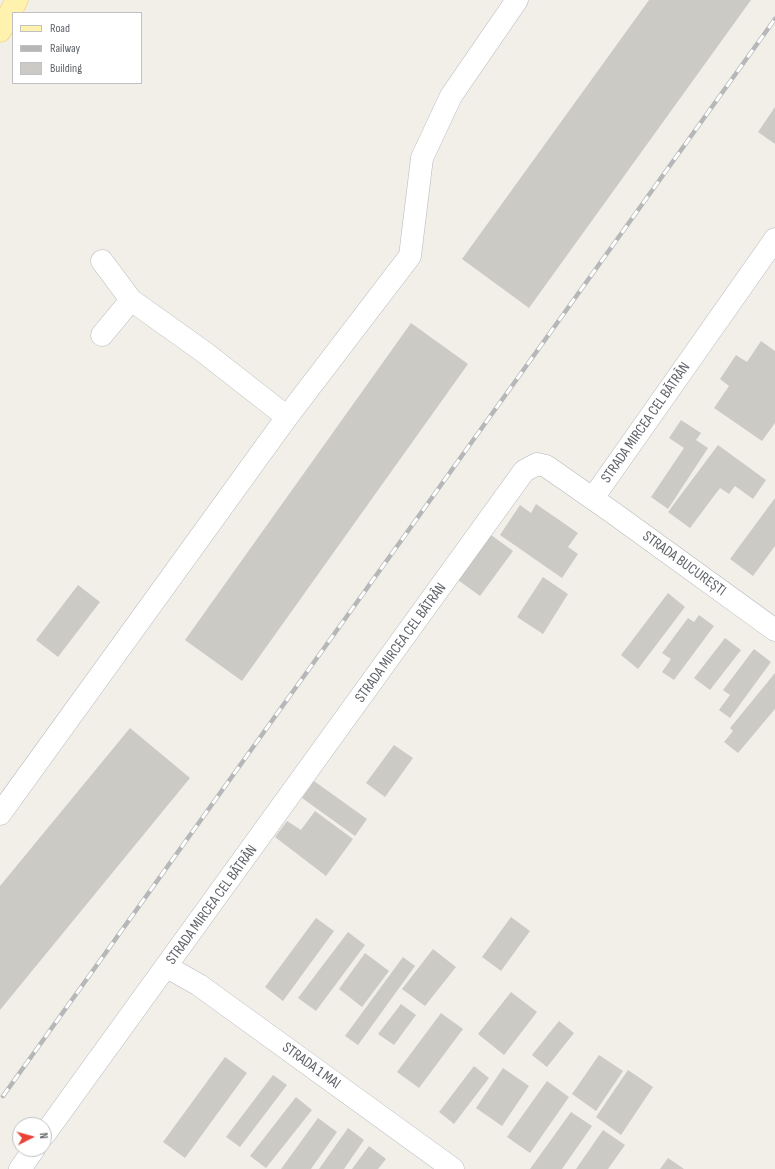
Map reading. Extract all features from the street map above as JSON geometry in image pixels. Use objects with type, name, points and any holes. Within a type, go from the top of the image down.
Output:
[{"type":"main road","points":[[0,31],[17,0]]},
{"type":"street","points":[[0,814],[287,417],[410,256],[422,158],[451,96],[517,0]]},
{"type":"street","name":"STRADA MIRCEA CEL BĂTRÂN","points":[[52,1125],[524,471],[537,464],[546,466],[593,498],[775,239]]},
{"type":"street","points":[[102,261],[131,300],[204,352],[287,417]]},
{"type":"street","points":[[102,335],[131,300]]},
{"type":"street","name":"STRADA BUCUREȘTI","points":[[593,498],[775,630]]},
{"type":"street","name":"STRADA 1 MAI","points":[[167,967],[198,985],[453,1169]]},
{"type":"street","points":[[20,1169],[28,1157]]},
{"type":"building","points":[[649,0],[751,0],[529,308],[462,259]]},
{"type":"building","points":[[775,107],[775,144],[758,132]]},
{"type":"building","points":[[411,323],[468,364],[242,681],[185,640]]},
{"type":"building","points":[[761,341],[775,351],[775,423],[762,441],[714,408],[729,386],[720,379],[736,355],[747,362]]},
{"type":"building","points":[[681,420],[701,433],[696,440],[708,448],[668,509],[651,497],[684,448],[669,438]]},
{"type":"building","points":[[718,445],[766,480],[753,499],[735,486],[729,494],[720,488],[690,528],[668,512]]},
{"type":"building","points":[[775,498],[775,546],[753,576],[730,559]]},
{"type":"building","points":[[536,504],[578,533],[568,547],[578,554],[562,578],[500,535],[520,505],[531,513]]},
{"type":"building","points":[[491,535],[513,551],[480,596],[458,580]]},
{"type":"building","points":[[543,577],[568,594],[543,634],[517,617]]},
{"type":"building","points":[[78,585],[100,602],[58,657],[36,640]]},
{"type":"building","points":[[668,593],[685,607],[638,669],[621,655]]},
{"type":"building","points":[[699,615],[714,626],[674,680],[662,672],[671,659],[662,653],[688,618],[694,622]]},
{"type":"building","points":[[725,638],[741,650],[710,690],[694,678]]},
{"type":"building","points":[[754,649],[771,662],[730,718],[719,710],[730,695],[723,690]]},
{"type":"building","points":[[775,673],[775,709],[738,753],[724,742],[733,731],[730,728]]},
{"type":"building","points":[[130,728],[190,778],[0,1010],[0,886]]},
{"type":"building","points":[[394,745],[413,758],[385,797],[366,783]]},
{"type":"building","points":[[314,781],[367,819],[355,836],[302,798]]},
{"type":"building","points":[[315,811],[353,839],[326,876],[275,837],[287,821],[301,830]]},
{"type":"building","points":[[511,917],[530,931],[501,971],[482,957]]},
{"type":"building","points":[[316,918],[334,931],[283,1001],[265,987]]},
{"type":"building","points":[[348,932],[365,945],[316,1011],[298,998]]},
{"type":"building","points":[[433,949],[456,967],[425,1006],[402,989]]},
{"type":"building","points":[[365,953],[389,971],[362,1007],[339,989]]},
{"type":"building","points":[[403,957],[415,966],[358,1045],[345,1036]]},
{"type":"building","points":[[511,992],[537,1012],[504,1055],[478,1034]]},
{"type":"building","points":[[401,1004],[416,1015],[394,1045],[378,1034]]},
{"type":"building","points":[[441,1013],[463,1029],[419,1088],[397,1072]]},
{"type":"building","points":[[559,1021],[574,1033],[547,1067],[532,1055]]},
{"type":"building","points":[[599,1055],[623,1071],[596,1111],[572,1094]]},
{"type":"building","points":[[225,1057],[247,1073],[185,1158],[163,1142]]},
{"type":"building","points":[[474,1066],[489,1078],[454,1124],[439,1112]]},
{"type":"building","points":[[503,1068],[529,1086],[502,1126],[476,1108]]},
{"type":"building","points":[[628,1070],[653,1087],[621,1135],[596,1117]]},
{"type":"building","points":[[273,1075],[287,1085],[240,1147],[226,1137]]},
{"type":"building","points":[[547,1081],[569,1097],[530,1153],[507,1137]]},
{"type":"building","points":[[296,1097],[312,1110],[266,1168],[250,1156]]},
{"type":"building","points":[[571,1112],[592,1126],[562,1169],[530,1169]]},
{"type":"building","points":[[318,1118],[337,1132],[311,1169],[281,1169]]},
{"type":"building","points":[[348,1128],[364,1140],[344,1169],[319,1169]]},
{"type":"building","points":[[603,1130],[625,1145],[608,1169],[576,1169]]},
{"type":"building","points":[[369,1146],[386,1159],[378,1169],[352,1169]]},
{"type":"building","points":[[668,1158],[684,1169],[660,1169]]},
{"type":"railway","points":[[3,1096],[775,19]]}]
